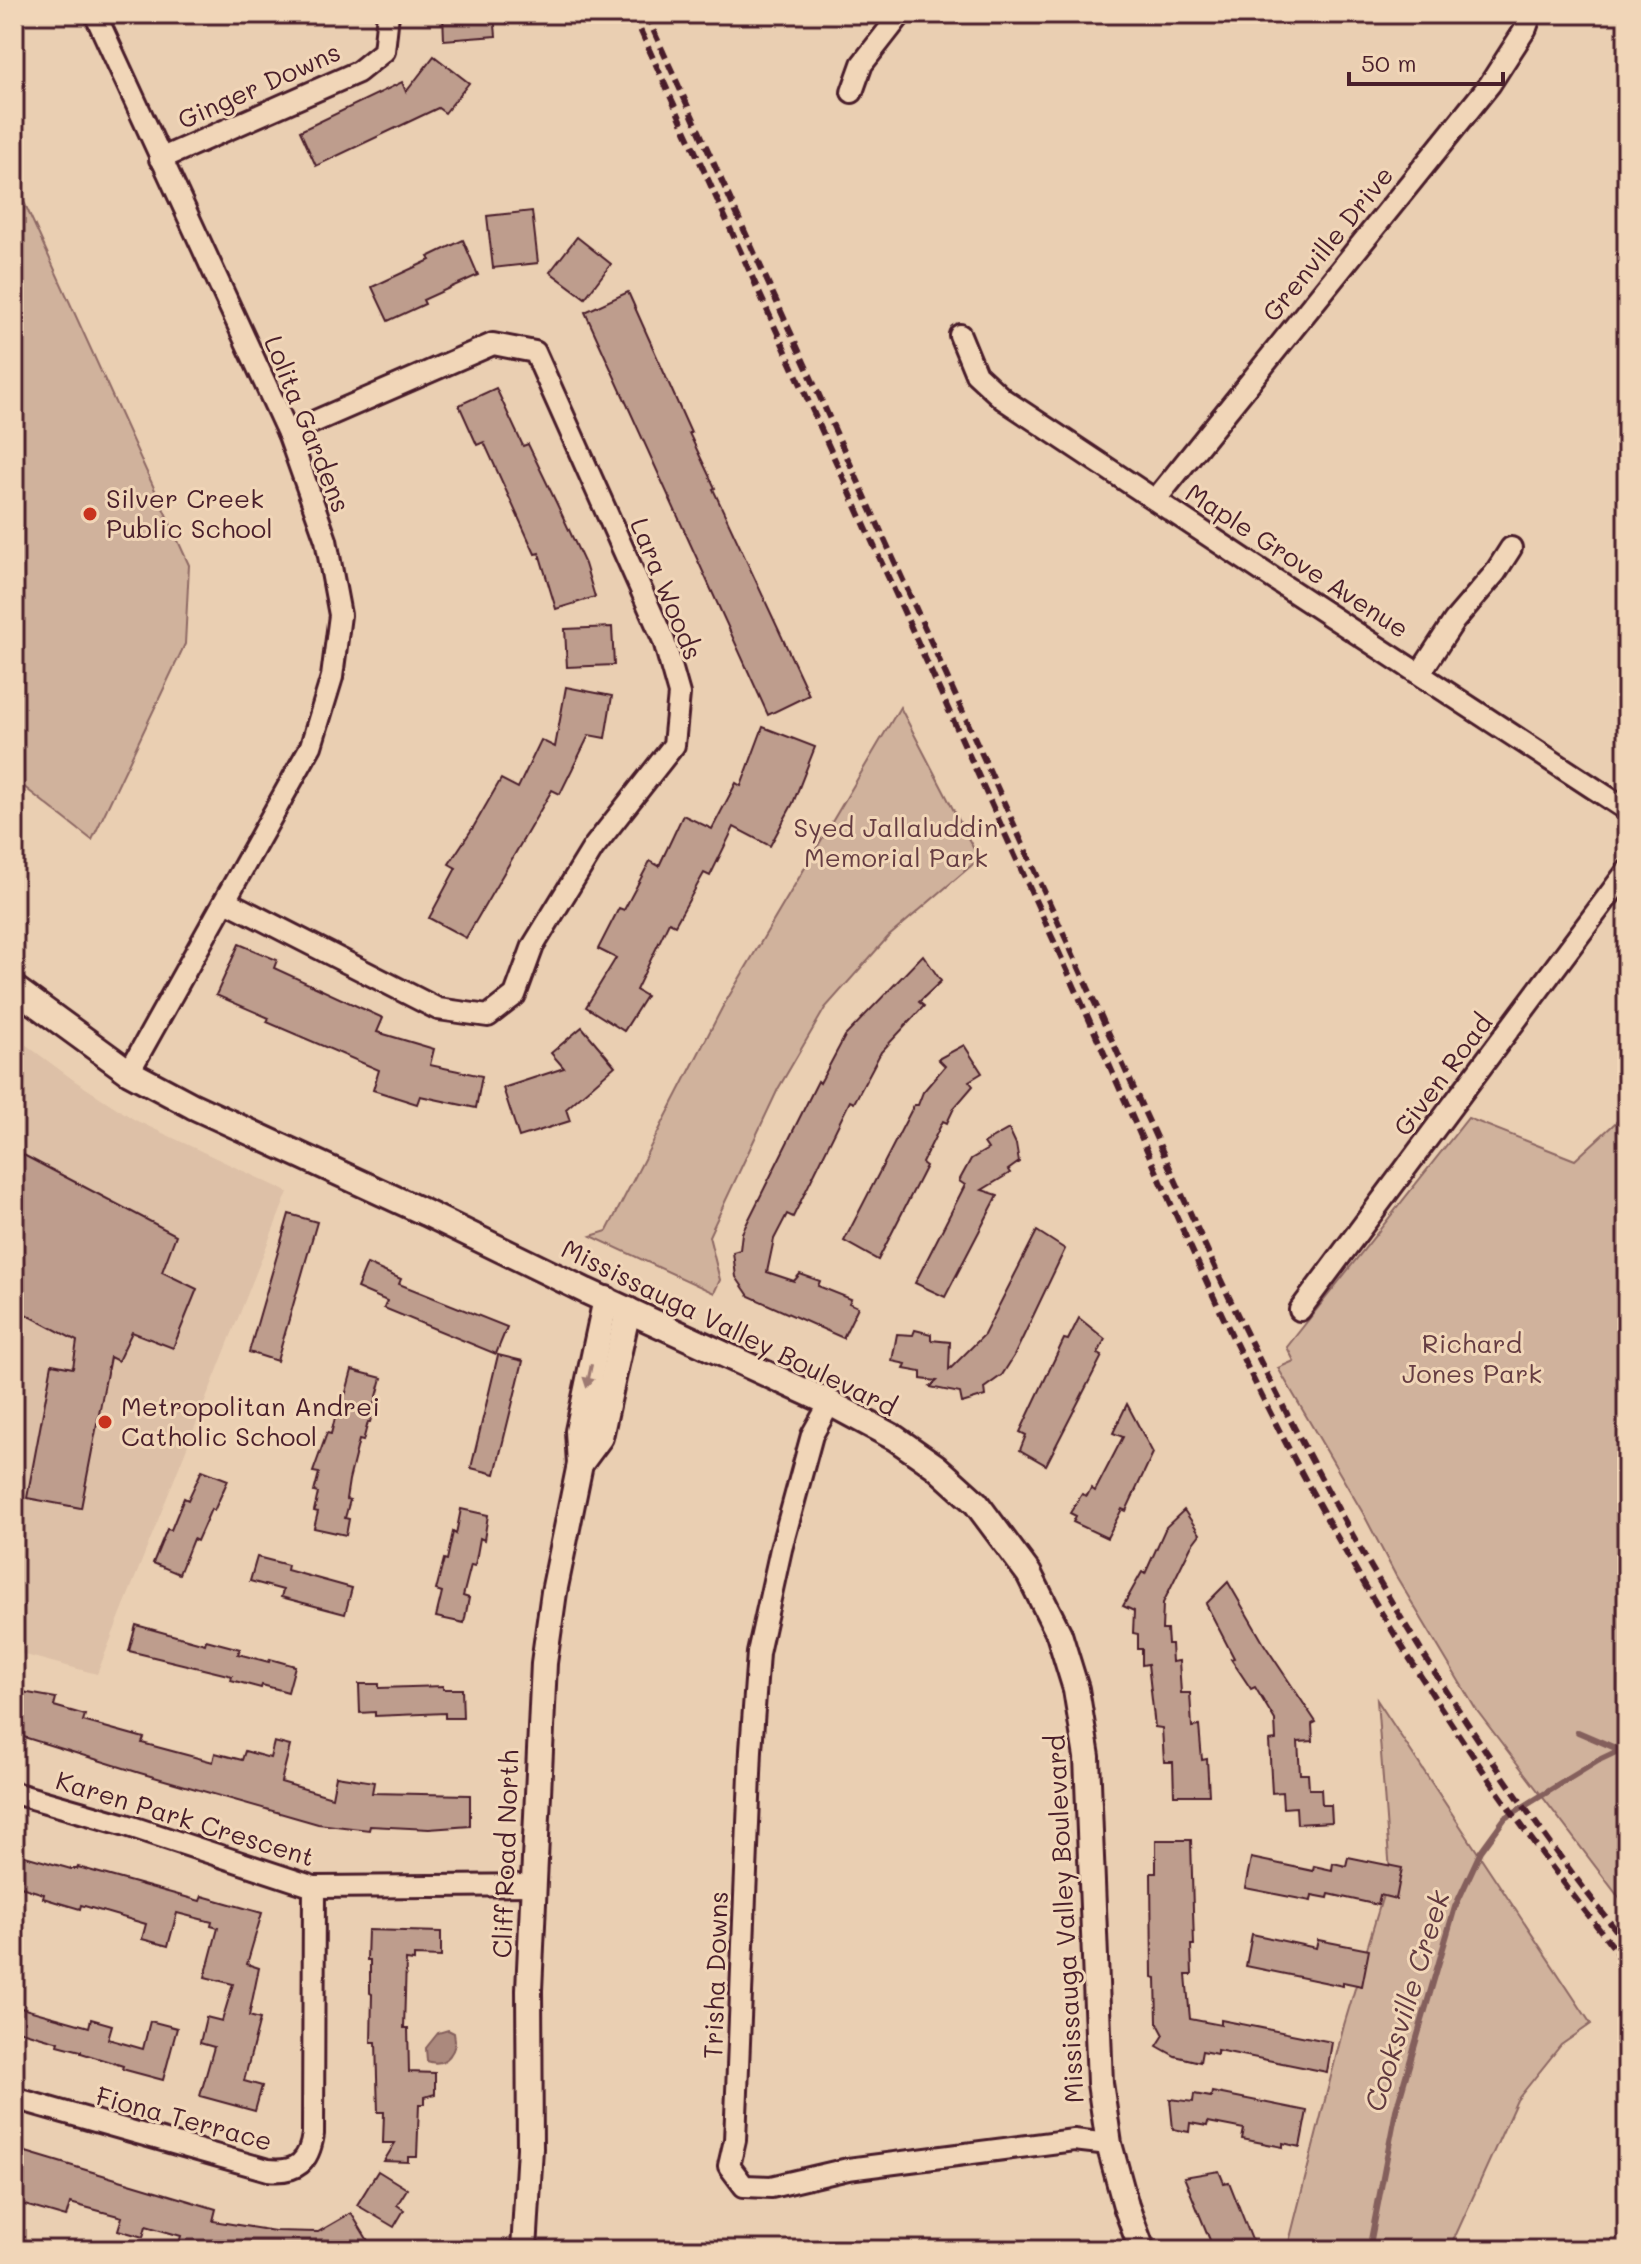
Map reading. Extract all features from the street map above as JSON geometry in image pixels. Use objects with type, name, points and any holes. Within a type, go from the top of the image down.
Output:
[{"type":"street","name":"Lolita Gardens","points":[[95,14],[288,433],[326,540],[340,615],[332,677],[311,746],[129,1072]]},
{"type":"street","name":"Ginger Downs","points":[[160,159],[358,72],[384,51],[388,14]]},
{"type":"street","points":[[852,92],[862,64],[901,14]]},
{"type":"street","name":"Grenville Drive","points":[[1156,499],[1490,84],[1526,28],[1531,14]]},
{"type":"street","name":"Maple Grove Avenue","points":[[960,335],[976,374],[1003,399],[1627,810]]},
{"type":"street","name":"Lara Woods","points":[[226,901],[438,1009],[488,1016],[515,995],[533,946],[593,848],[674,745],[679,694],[664,641],[535,352],[493,344],[288,433]]},
{"type":"street","points":[[1420,673],[1454,621],[1495,573],[1511,548]]},
{"type":"street","name":"Given Road","points":[[1300,1310],[1627,871]]},
{"type":"street","name":"Mississauga Valley Boulevard","points":[[14,988],[129,1072],[193,1106],[830,1403],[895,1438],[935,1466],[976,1503],[1029,1574],[1059,1634],[1076,1689],[1087,1757],[1095,2018],[1100,2083],[1109,2144],[1142,2250]]},
{"type":"street","name":"Cliff Road North","points":[[524,2250],[530,2148],[529,1990],[544,1663],[554,1592],[580,1464],[578,1431],[606,1299]]},
{"type":"street","name":"Cliff Road North","points":[[580,1464],[600,1437],[628,1310]]},
{"type":"street","name":"Trisha Downs","points":[[830,1403],[808,1448],[758,1653],[751,1750],[735,2140],[729,2166],[744,2186],[771,2187],[848,2169],[1074,2140],[1109,2144]]},
{"type":"street","name":"Karen Park Crescent","points":[[14,1793],[126,1825],[314,1887],[533,1885]]},
{"type":"street","name":"Fiona Terrace","points":[[14,2098],[268,2170],[286,2171],[301,2163],[310,2152],[313,2134],[314,1887]]},
{"type":"shaded area","name":"Metropolitan Andrei Catholic School","points":[[14,1036],[135,1120],[288,1192],[97,1674],[14,1652]]},
{"type":"shaded area","points":[[448,2030],[454,2033],[455,2039],[450,2056],[440,2062],[427,2061],[426,2048],[438,2033]]},
{"type":"green space","name":"Silver Creek Public School","points":[[14,180],[189,565],[185,644],[92,840],[14,779]]},
{"type":"green space","name":"Syed Jallaluddin Memorial Park","points":[[900,707],[979,859],[888,937],[825,1008],[778,1089],[709,1236],[720,1280],[714,1293],[591,1236],[607,1231],[722,1008]]},
{"type":"green space","name":"Richard Jones Park","points":[[1627,1112],[1627,1908],[1475,1708],[1278,1368],[1294,1361],[1287,1347],[1468,1118],[1575,1160]]},
{"type":"green space","points":[[1377,1700],[1591,2024],[1561,2045],[1517,2100],[1449,2250],[1287,2250],[1344,2025],[1390,1872]]},
{"type":"building","points":[[443,14],[494,14],[496,36],[444,40]]},
{"type":"building","points":[[434,56],[469,83],[445,113],[438,108],[316,166],[300,131],[402,82],[406,92]]},
{"type":"building","points":[[532,211],[538,263],[493,268],[487,216]]},
{"type":"building","points":[[577,237],[611,264],[585,298],[550,272]]},
{"type":"building","points":[[463,240],[478,275],[423,300],[425,304],[388,321],[372,287],[430,260],[428,257]]},
{"type":"building","points":[[628,292],[713,489],[809,695],[768,715],[585,312]]},
{"type":"building","points":[[496,388],[523,446],[528,444],[556,502],[585,564],[595,597],[556,609],[539,553],[535,554],[484,442],[477,445],[459,405]]},
{"type":"building","points":[[612,627],[614,665],[567,667],[565,629]]},
{"type":"building","points":[[566,687],[612,696],[605,738],[589,735],[560,794],[552,790],[466,938],[429,918],[456,868],[449,864],[501,779],[518,788],[541,740],[555,747]]},
{"type":"building","points":[[763,727],[815,747],[793,803],[770,846],[734,827],[710,876],[704,873],[675,925],[669,922],[636,990],[646,996],[624,1031],[586,1007],[616,958],[598,949],[619,908],[624,910],[650,861],[659,866],[683,815],[712,829],[736,783],[741,786]]},
{"type":"building","points":[[239,944],[277,960],[274,968],[383,1018],[377,1032],[434,1049],[430,1065],[482,1076],[476,1108],[420,1096],[417,1104],[373,1090],[379,1070],[267,1022],[269,1018],[216,995]]},
{"type":"building","points":[[923,955],[941,981],[919,1002],[924,1006],[881,1052],[854,1103],[850,1101],[793,1217],[787,1214],[774,1239],[767,1272],[794,1281],[800,1274],[820,1281],[818,1286],[851,1299],[849,1303],[858,1307],[843,1338],[749,1296],[736,1277],[733,1252],[740,1250],[742,1233],[818,1081],[820,1083],[845,1036]]},
{"type":"building","points":[[582,1027],[615,1066],[566,1109],[570,1121],[519,1137],[503,1088],[564,1068],[551,1053]]},
{"type":"building","points":[[964,1045],[982,1073],[969,1081],[973,1086],[954,1108],[947,1123],[943,1121],[922,1163],[926,1166],[878,1260],[844,1241],[914,1105],[918,1105],[923,1092],[945,1066],[938,1059]]},
{"type":"building","points":[[1009,1129],[1019,1162],[1008,1170],[1010,1173],[982,1190],[998,1195],[945,1297],[915,1283],[965,1185],[959,1181],[971,1159],[988,1149],[984,1143]]},
{"type":"building","points":[[14,1150],[176,1235],[162,1272],[197,1289],[173,1348],[132,1332],[118,1361],[110,1357],[81,1508],[27,1498],[52,1364],[73,1368],[77,1341],[14,1308]]},
{"type":"building","points":[[289,1214],[317,1222],[277,1361],[249,1352]]},
{"type":"building","points":[[1037,1231],[1065,1249],[1014,1356],[1002,1375],[984,1388],[985,1396],[962,1403],[960,1393],[930,1387],[937,1381],[921,1379],[921,1372],[904,1369],[906,1364],[892,1361],[897,1334],[913,1335],[915,1330],[931,1334],[931,1340],[950,1342],[949,1370],[984,1335]]},
{"type":"building","points":[[367,1264],[401,1279],[399,1284],[507,1327],[496,1354],[384,1308],[387,1301],[357,1288]]},
{"type":"building","points":[[1079,1318],[1105,1339],[1098,1354],[1102,1356],[1046,1465],[1020,1450],[1026,1435],[1020,1432],[1064,1339],[1068,1340]]},
{"type":"building","points":[[498,1355],[523,1361],[495,1474],[471,1468]]},
{"type":"building","points":[[352,1370],[382,1378],[363,1441],[359,1440],[349,1480],[346,1535],[314,1528],[318,1493],[314,1492],[319,1473],[313,1472],[327,1433],[331,1434],[336,1414],[340,1415]]},
{"type":"building","points":[[1127,1404],[1153,1453],[1126,1511],[1122,1509],[1107,1538],[1073,1522],[1076,1516],[1070,1513],[1082,1494],[1087,1496],[1091,1488],[1095,1491],[1123,1437],[1113,1433]]},
{"type":"building","points":[[202,1470],[228,1480],[197,1541],[193,1539],[179,1574],[153,1563],[167,1529],[171,1530],[184,1498],[188,1500]]},
{"type":"building","points":[[461,1509],[488,1515],[484,1540],[480,1538],[475,1566],[471,1565],[463,1596],[469,1598],[464,1623],[436,1617],[442,1592],[436,1590],[453,1532],[456,1534]]},
{"type":"building","points":[[1184,1510],[1200,1534],[1163,1603],[1162,1630],[1167,1630],[1172,1662],[1179,1661],[1181,1693],[1190,1693],[1192,1727],[1199,1726],[1202,1760],[1207,1759],[1209,1795],[1174,1795],[1173,1762],[1164,1762],[1162,1728],[1155,1727],[1148,1664],[1142,1665],[1138,1634],[1133,1633],[1134,1611],[1123,1606],[1142,1572],[1145,1574],[1166,1527]]},
{"type":"building","points":[[257,1557],[288,1565],[287,1570],[352,1588],[345,1614],[281,1597],[283,1590],[250,1581]]},
{"type":"building","points":[[1228,1582],[1264,1644],[1316,1722],[1312,1724],[1313,1741],[1298,1742],[1300,1774],[1308,1774],[1309,1789],[1321,1789],[1322,1805],[1331,1805],[1332,1822],[1297,1824],[1296,1807],[1283,1808],[1282,1792],[1272,1793],[1269,1741],[1276,1740],[1275,1720],[1255,1687],[1251,1689],[1231,1659],[1234,1658],[1206,1604]]},
{"type":"building","points":[[136,1625],[205,1644],[206,1640],[240,1649],[238,1654],[295,1666],[288,1692],[262,1685],[261,1688],[231,1680],[232,1676],[129,1651]]},
{"type":"building","points":[[359,1684],[379,1684],[379,1688],[443,1686],[443,1689],[462,1689],[463,1718],[445,1718],[445,1713],[375,1716],[375,1712],[360,1713]]},
{"type":"building","points":[[17,1691],[56,1698],[54,1706],[85,1715],[83,1721],[144,1738],[142,1743],[213,1762],[215,1753],[242,1760],[245,1751],[270,1758],[274,1742],[290,1746],[281,1782],[332,1797],[336,1776],[374,1782],[372,1793],[470,1795],[470,1826],[429,1829],[370,1826],[369,1830],[318,1824],[140,1773],[14,1734]]},
{"type":"building","points":[[1156,1840],[1191,1840],[1194,1945],[1191,1945],[1192,1975],[1186,1975],[1190,2019],[1221,2025],[1221,2020],[1332,2042],[1327,2072],[1217,2050],[1217,2054],[1202,2051],[1200,2062],[1175,2056],[1157,2046],[1164,2035],[1157,2022],[1156,1978],[1152,1977],[1151,1873],[1156,1873]]},
{"type":"building","points":[[14,1853],[71,1869],[78,1867],[200,1901],[202,1896],[262,1913],[247,1964],[259,1968],[249,2016],[260,2019],[244,2081],[262,2086],[255,2111],[200,2096],[214,2047],[200,2043],[206,2017],[222,2021],[233,1984],[205,1977],[218,1928],[211,1926],[212,1922],[177,1913],[168,1946],[142,1939],[146,1924],[81,1905],[80,1909],[56,1902],[43,1898],[44,1894],[14,1885]]},
{"type":"building","points":[[1348,1857],[1402,1868],[1396,1899],[1380,1895],[1378,1905],[1329,1894],[1328,1898],[1312,1895],[1311,1901],[1245,1888],[1251,1858],[1313,1871],[1314,1866],[1332,1870],[1333,1863],[1346,1866]]},
{"type":"building","points":[[368,1930],[441,1932],[441,1957],[414,1956],[414,1961],[406,1960],[404,2028],[408,2028],[409,2072],[435,2073],[435,2094],[425,2097],[425,2104],[419,2104],[417,2157],[408,2157],[408,2162],[384,2161],[395,2143],[383,2143],[384,2112],[378,2112],[376,2042],[371,2042]]},
{"type":"building","points":[[1252,1934],[1316,1948],[1318,1940],[1369,1950],[1362,1986],[1343,1982],[1343,1986],[1246,1966]]},
{"type":"building","points":[[14,2006],[89,2027],[91,2019],[112,2025],[108,2039],[143,2049],[150,2021],[177,2028],[163,2080],[122,2069],[123,2066],[58,2045],[59,2042],[14,2029]]},
{"type":"building","points":[[1212,2092],[1307,2111],[1300,2147],[1242,2139],[1244,2129],[1208,2122],[1207,2126],[1190,2123],[1189,2132],[1173,2129],[1170,2099],[1193,2102],[1194,2094],[1211,2097]]},
{"type":"building","points":[[16,2149],[216,2209],[213,2221],[275,2231],[318,2232],[351,2213],[370,2244],[359,2250],[177,2250],[181,2236],[146,2226],[143,2237],[118,2230],[122,2217],[70,2203],[66,2217],[14,2202]]},
{"type":"building","points":[[378,2171],[407,2189],[397,2205],[404,2210],[394,2227],[357,2205]]},
{"type":"building","points":[[1219,2171],[1224,2183],[1229,2182],[1256,2250],[1214,2250],[1184,2177]]},
{"type":"waterway","points":[[1578,1732],[1620,1750]]},
{"type":"waterway","name":"Cooksville Creek","points":[[1369,2250],[1396,2110],[1455,1907],[1481,1851],[1505,1818],[1601,1759],[1627,1750]]},
{"type":"railway","points":[[633,14],[1174,1210],[1266,1405],[1372,1598],[1451,1724],[1536,1846],[1627,1964]]},
{"type":"railway","points":[[646,14],[1261,1363],[1353,1536],[1455,1704],[1567,1866],[1627,1944]]},
{"type":"place","name":"Silver Creek Public School","points":[[90,514]]},
{"type":"place","name":"Metropolitan Andrei Catholic School","points":[[105,1422]]}]
